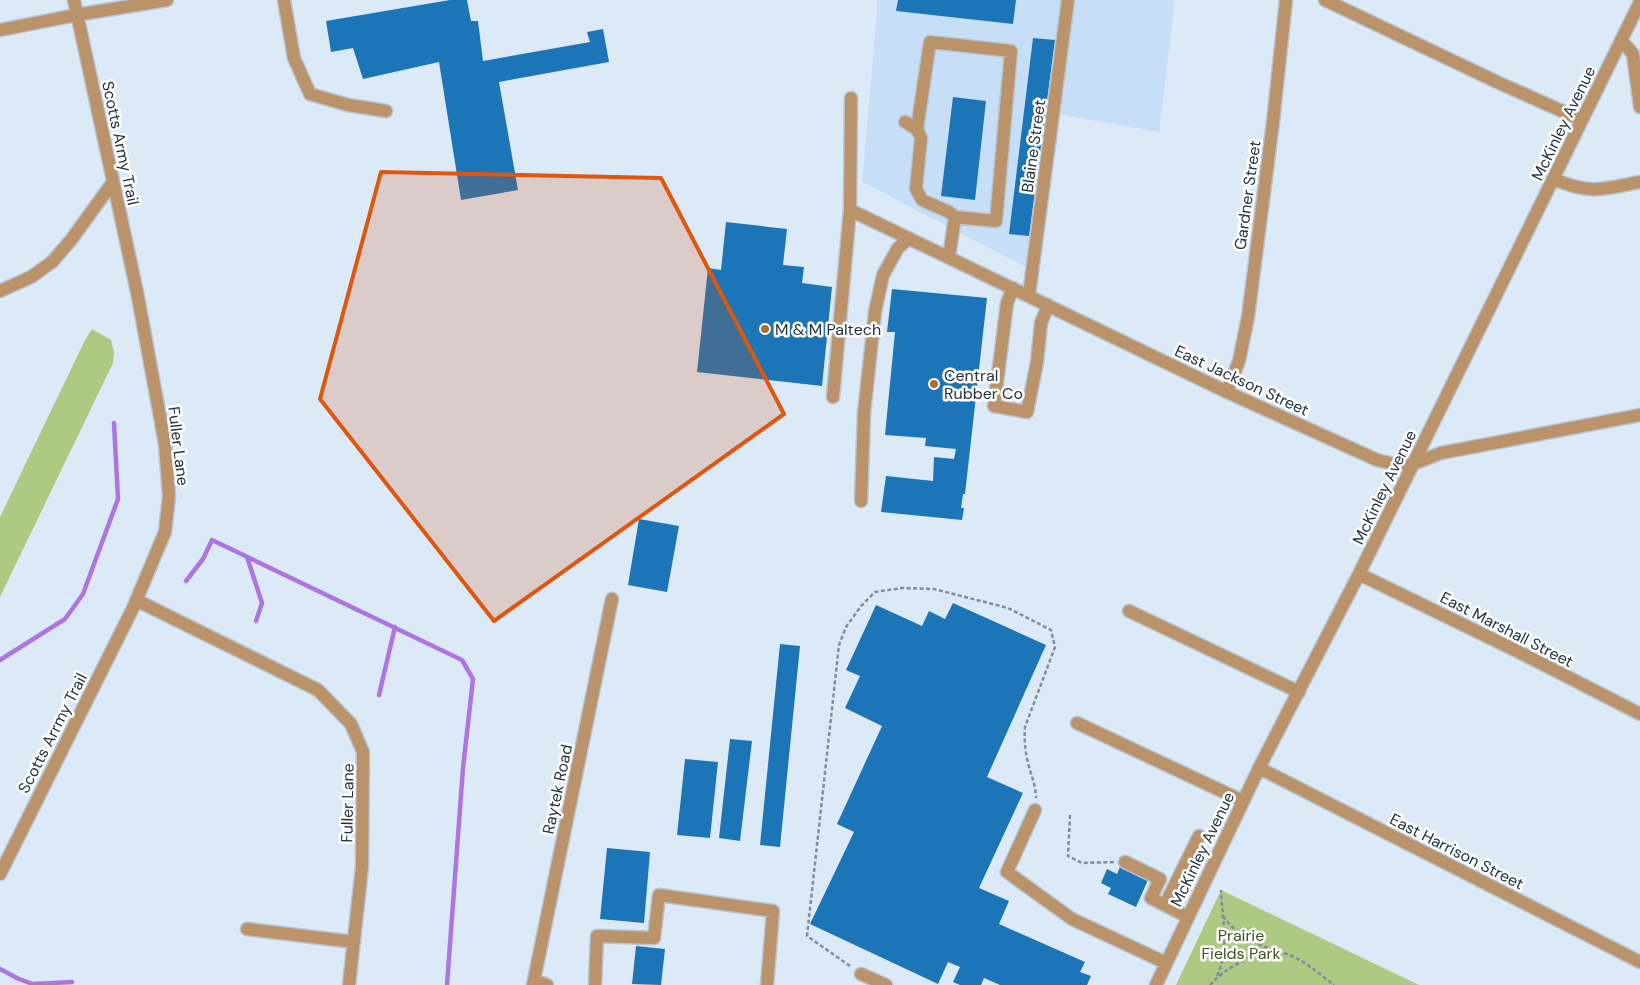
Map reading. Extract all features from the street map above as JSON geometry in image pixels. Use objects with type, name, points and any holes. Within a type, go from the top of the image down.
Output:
[{"type":"street","name":"Scotts Army Trail","points":[[74,0],[137,292]]},
{"type":"street","points":[[0,30],[167,0]]},
{"type":"street","points":[[284,0],[294,58],[310,94],[386,111]]},
{"type":"street","name":"Blaine Street","points":[[1029,295],[1068,0]]},
{"type":"street","name":"Gardner Street","points":[[1228,392],[1239,361],[1248,317],[1274,122],[1286,0]]},
{"type":"street","points":[[1325,0],[1496,82],[1582,120]]},
{"type":"street","name":"McKinley Avenue","points":[[1156,985],[1243,800],[1360,574],[1640,2]]},
{"type":"street","points":[[1621,40],[1633,54],[1640,107]]},
{"type":"street","points":[[930,42],[1011,51],[996,221],[955,217],[949,212],[922,200],[916,189],[921,138],[917,129],[930,42]]},
{"type":"street","points":[[833,397],[850,210],[851,98]]},
{"type":"street","points":[[905,122],[917,129]]},
{"type":"street","points":[[1554,179],[1567,185],[1595,190],[1640,182]]},
{"type":"street","points":[[0,290],[31,277],[52,262],[71,240],[113,182]]},
{"type":"street","name":"East Jackson Street","points":[[850,210],[1228,392],[1377,460],[1394,464],[1413,464],[1441,453],[1640,415]]},
{"type":"street","points":[[948,257],[955,217]]},
{"type":"street","points":[[861,501],[864,413],[875,312],[883,275],[898,248],[909,238]]},
{"type":"street","points":[[1013,288],[1007,303],[994,406],[1027,412],[1037,362],[1040,323],[1048,305]]},
{"type":"street","name":"Fuller Lane","points":[[137,292],[165,444],[169,496],[165,532],[135,604],[318,690],[350,724],[363,752],[362,867],[349,985]]},
{"type":"street","name":"East Marshall Street","points":[[1360,574],[1640,714]]},
{"type":"street","name":"Raytek Road","points":[[538,983],[612,599]]},
{"type":"street","name":"Scotts Arrmy Trail","points":[[0,874],[135,604]]},
{"type":"street","points":[[1129,611],[1299,692]]},
{"type":"street","points":[[1077,723],[1243,800]]},
{"type":"street","name":"East Harrison Street","points":[[1259,768],[1640,962]]},
{"type":"street","points":[[1035,810],[1006,872],[1072,919],[1166,963]]},
{"type":"street","points":[[1165,905],[1199,836]]},
{"type":"street","points":[[1126,862],[1160,879],[1151,898],[1188,917]]},
{"type":"street","points":[[595,985],[597,936],[654,938],[659,894],[773,911],[767,985]]},
{"type":"street","points":[[247,928],[354,942]]},
{"type":"street","points":[[861,974],[886,985]]},
{"type":"path","points":[[861,974],[807,936],[839,645],[846,627],[861,606],[876,592],[902,588],[934,590],[1008,608],[1051,630],[1055,647],[1025,727],[1024,740],[1028,763],[1036,790],[1035,810]]},
{"type":"path","points":[[1070,815],[1068,856],[1082,863],[1126,862]]},
{"type":"path","points":[[1217,977],[1223,964],[1225,932],[1221,890]]},
{"type":"path","points":[[1222,914],[1230,926],[1241,935],[1304,962],[1334,985]]},
{"type":"path","points":[[1210,985],[1230,967],[1258,952],[1277,952]]},
{"type":"highlighted area","points":[[381,172],[661,178],[784,414],[494,621],[320,399]]},
{"type":"shaded area","points":[[877,0],[1175,0],[1159,132],[1046,112],[1026,267],[862,182]]},
{"type":"green space","points":[[92,329],[111,340],[114,352],[113,363],[0,597],[0,517]]},
{"type":"green space","name":"Prairie Fields Park","points":[[1221,890],[1419,985],[1176,985]]},
{"type":"building","points":[[450,0],[467,0],[471,21],[478,21],[483,61],[590,42],[587,32],[603,29],[609,62],[499,82],[518,190],[461,200],[439,62],[363,79],[353,48],[331,52],[326,21]]},
{"type":"building","points":[[898,0],[1016,0],[1013,24],[896,11]]},
{"type":"building","points":[[1033,38],[1055,40],[1029,236],[1009,234]]},
{"type":"building","points":[[953,97],[986,101],[975,200],[941,196]]},
{"type":"building","name":"M & M Paltech","points":[[726,222],[787,229],[783,265],[804,267],[802,283],[832,287],[822,386],[697,372],[708,268],[721,270]]},
{"type":"building","name":"Central Rubber Co","points":[[892,289],[987,298],[965,494],[963,494],[961,508],[964,508],[962,520],[881,512],[886,476],[933,481],[934,457],[954,459],[956,449],[925,446],[926,438],[885,435],[895,332],[887,332]]},
{"type":"building","points":[[639,519],[679,526],[667,592],[628,585]]},
{"type":"building","points":[[953,603],[1046,645],[987,777],[1023,793],[979,888],[1009,901],[999,924],[1085,962],[1080,972],[1091,976],[1087,985],[1000,985],[984,978],[981,985],[960,985],[953,982],[960,967],[948,962],[938,984],[810,924],[854,832],[837,824],[882,726],[845,708],[860,676],[846,670],[876,605],[922,626],[929,611],[945,619]]},
{"type":"building","points":[[780,644],[800,646],[780,847],[760,845]]},
{"type":"building","points":[[730,739],[752,741],[740,841],[719,838]]},
{"type":"building","points":[[685,759],[718,762],[710,838],[677,835]]},
{"type":"building","points":[[607,848],[650,852],[644,923],[600,919]]},
{"type":"building","points":[[1120,867],[1148,880],[1136,907],[1108,894],[1111,888],[1101,883],[1107,869],[1117,874]]},
{"type":"building","points":[[636,946],[665,949],[661,985],[632,984]]},
{"type":"waterway","points":[[0,660],[65,619],[83,594],[118,499],[114,423]]},
{"type":"waterway","points":[[186,581],[203,559],[212,540],[462,660],[473,679],[463,768],[447,985]]},
{"type":"waterway","points":[[247,557],[262,603],[256,621]]},
{"type":"waterway","points":[[379,695],[395,627]]},
{"type":"waterway","points":[[0,969],[33,984],[72,982]]},
{"type":"place","name":"M & M Paltech","points":[[765,329]]},
{"type":"place","name":"Central Rubber Co","points":[[934,384]]}]
